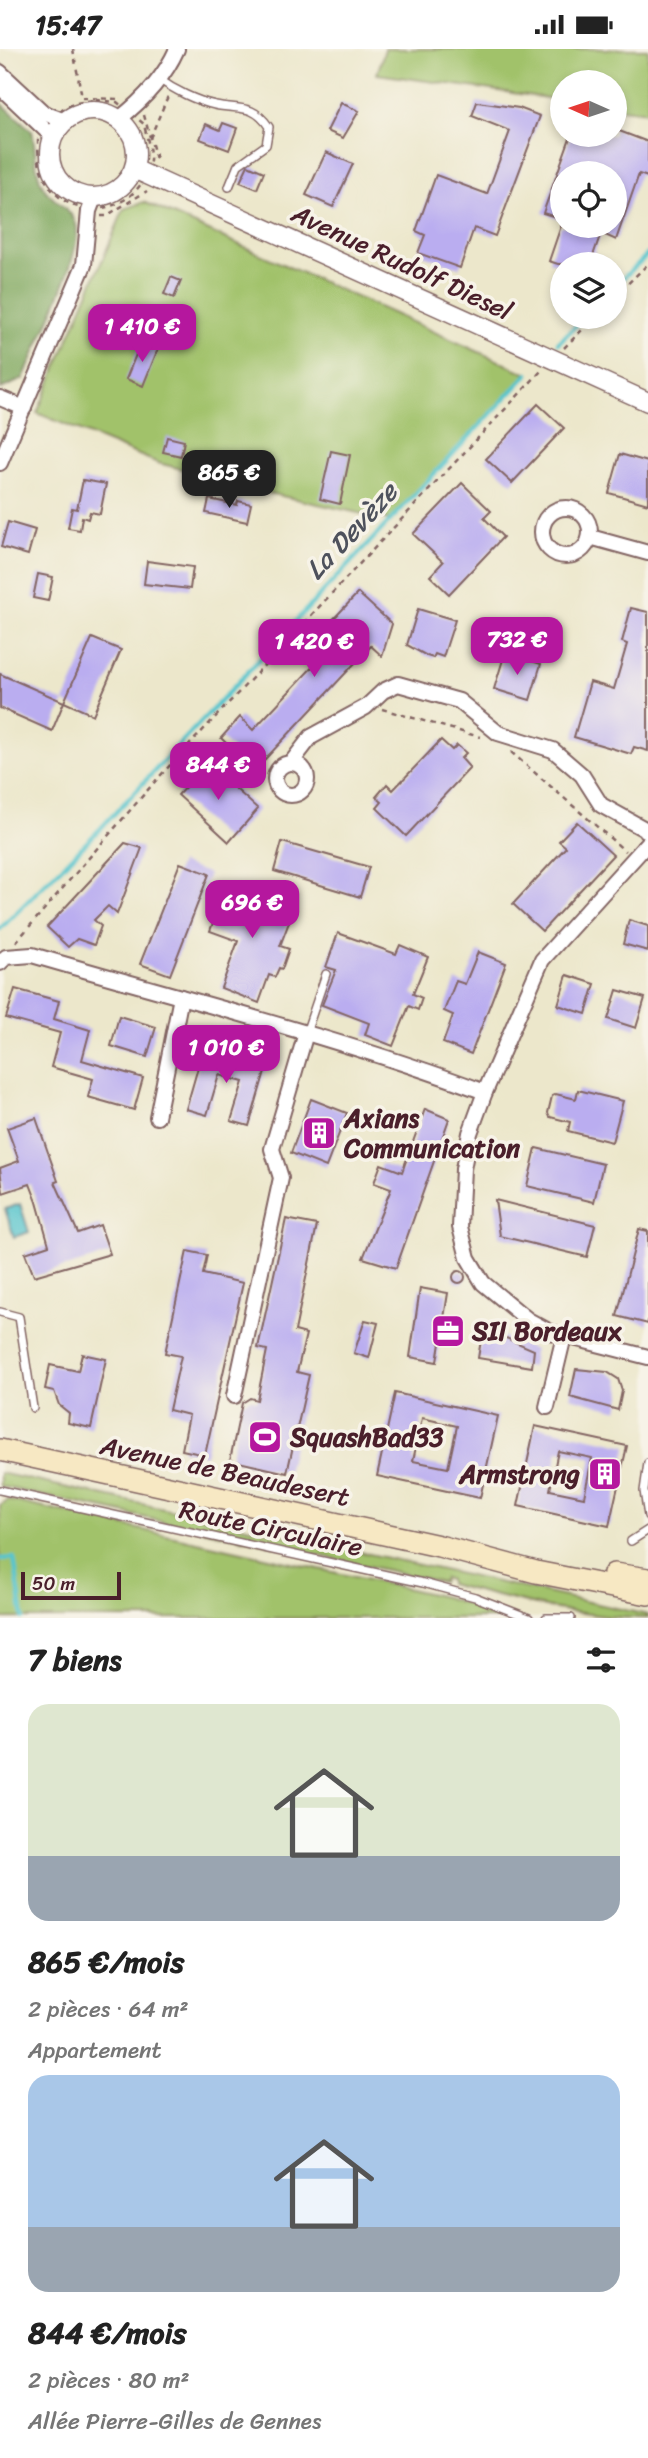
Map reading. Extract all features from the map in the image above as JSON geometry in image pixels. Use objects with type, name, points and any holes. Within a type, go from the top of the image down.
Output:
[{"type":"main road","name":"Avenue de Beaudesert","points":[[0,1450],[439,1546]]},
{"type":"main road","points":[[439,1546],[648,1579]]},
{"type":"main road","points":[[439,1546],[536,1572],[648,1594]]},
{"type":"street","points":[[125,114],[158,79],[177,49]]},
{"type":"street","points":[[0,72],[44,113],[54,126],[50,149],[54,173],[70,191],[91,204]]},
{"type":"street","points":[[0,87],[54,126]]},
{"type":"street","points":[[54,126],[86,111],[125,114]]},
{"type":"street","points":[[91,204],[119,190],[140,171],[136,147],[125,114]]},
{"type":"street","name":"Avenue Rudolf Diesel","points":[[140,171],[648,403]]},
{"type":"street","points":[[0,463],[84,265],[91,204]]},
{"type":"street","points":[[0,398],[24,408]]},
{"type":"street","points":[[590,537],[648,554]]},
{"type":"street","points":[[291,763],[311,737],[398,684],[459,701],[498,733],[553,750],[582,775],[600,805],[648,831]]},
{"type":"street","points":[[648,843],[542,960],[470,1133],[463,1169],[460,1227],[468,1258],[483,1283],[527,1320],[564,1336],[648,1357]]},
{"type":"street","points":[[3,960],[32,955],[306,1033],[428,1070],[485,1092]]},
{"type":"street","points":[[157,1117],[181,997]]},
{"type":"street","points":[[234,1396],[281,1178],[272,1149],[306,1033]]},
{"type":"street","points":[[547,1407],[564,1336]]},
{"type":"lane","points":[[158,79],[172,88],[216,106],[231,104],[256,113],[269,127],[266,145],[238,165],[229,187]]},
{"type":"lane","points":[[306,1033],[326,974]]},
{"type":"lane","points":[[0,1312],[19,1317],[33,1408]]},
{"type":"lane","points":[[648,1463],[644,1491],[648,1516]]},
{"type":"lane","name":"Route Circulaire","points":[[0,1490],[423,1583],[494,1603],[529,1618]]},
{"type":"lane","points":[[631,1541],[648,1530]]},
{"type":"lane","points":[[546,1618],[571,1618]]},
{"type":"path","points":[[73,49],[83,101]]},
{"type":"path","points":[[150,138],[172,88]]},
{"type":"path","points":[[83,101],[117,102],[125,114],[144,124],[150,160],[140,171],[137,193],[108,209],[91,204],[66,203],[52,188],[41,170],[38,137],[54,126],[61,108],[83,101]]},
{"type":"path","points":[[627,284],[648,264]]},
{"type":"path","points":[[3,960],[18,939],[159,777],[582,329]]},
{"type":"path","points":[[367,705],[487,739]]},
{"type":"path","points":[[509,750],[635,860]]},
{"type":"green space","points":[[385,49],[648,49],[648,112],[627,110],[627,70],[550,70],[550,98],[377,74]]},
{"type":"green space","points":[[0,102],[32,131],[41,181],[48,193],[74,218],[77,238],[66,278],[23,379],[1,389]]},
{"type":"green space","points":[[144,202],[528,374],[390,520],[214,481],[214,477],[158,463],[37,413],[124,209]]},
{"type":"green space","points":[[0,1473],[648,1615],[648,1618],[598,1615],[548,1607],[449,1584],[449,1580],[444,1578],[442,1582],[17,1490],[0,1486]]},
{"type":"green space","points":[[8,1500],[445,1597],[509,1618],[0,1618],[0,1505]]},
{"type":"water","points":[[20,1204],[29,1232],[14,1237],[5,1209]]},
{"type":"building","points":[[477,102],[519,108],[540,116],[495,236],[474,228],[460,268],[418,253],[425,235],[416,231],[436,175],[487,194],[510,131],[472,116]]},
{"type":"building","points":[[341,103],[359,111],[343,138],[327,131]]},
{"type":"building","points":[[223,123],[237,128],[229,150],[200,139],[206,124],[220,130]]},
{"type":"building","points":[[627,134],[648,142],[648,177],[639,174],[627,208],[627,161],[562,161],[567,147],[627,147]]},
{"type":"building","points":[[326,152],[353,164],[333,207],[306,195]]},
{"type":"building","points":[[248,165],[264,172],[257,189],[240,182]]},
{"type":"building","points":[[550,194],[550,215],[543,213]]},
{"type":"building","points":[[557,238],[599,238],[594,252],[552,252]]},
{"type":"building","points":[[171,277],[181,281],[174,298],[164,294]]},
{"type":"building","points":[[141,342],[158,349],[143,386],[126,379]]},
{"type":"building","points":[[538,404],[564,428],[512,483],[486,459]]},
{"type":"building","points":[[167,437],[184,441],[181,456],[163,452]]},
{"type":"building","points":[[331,451],[350,455],[340,504],[320,499]]},
{"type":"building","points":[[620,454],[648,462],[648,504],[609,493]]},
{"type":"building","points":[[83,480],[106,484],[100,514],[90,512],[88,519],[82,517],[80,530],[68,528],[72,508],[77,509]]},
{"type":"building","points":[[462,483],[491,511],[484,518],[503,537],[449,594],[430,576],[443,562],[413,534]]},
{"type":"building","points":[[209,499],[237,505],[238,501],[251,504],[247,522],[206,513]]},
{"type":"building","points":[[8,522],[35,530],[28,555],[1,547]]},
{"type":"building","points":[[147,561],[193,567],[190,589],[144,584]]},
{"type":"building","points":[[38,574],[53,577],[48,601],[33,598]]},
{"type":"building","points":[[358,593],[392,624],[382,656],[371,646],[254,771],[221,738],[240,717],[253,730],[319,660],[306,648]]},
{"type":"building","points":[[631,608],[648,612],[648,751],[634,747],[631,754],[574,737],[590,682],[614,689],[627,644],[622,642]]},
{"type":"building","points":[[418,609],[455,620],[443,657],[435,654],[433,658],[427,656],[407,645]]},
{"type":"building","points":[[92,638],[121,650],[93,715],[64,702]]},
{"type":"building","points":[[505,653],[541,664],[530,700],[494,689]]},
{"type":"building","points":[[0,674],[64,702],[52,731],[0,708]]},
{"type":"building","points":[[441,740],[452,750],[457,745],[466,753],[461,758],[470,768],[406,836],[377,808],[382,802],[376,797],[387,784],[393,790]]},
{"type":"building","points":[[207,763],[258,809],[229,842],[178,795]]},
{"type":"building","points":[[577,822],[613,855],[542,931],[513,904],[566,847],[559,841]]},
{"type":"building","points":[[282,842],[369,867],[360,897],[274,871]]},
{"type":"building","points":[[125,843],[142,848],[117,914],[108,906],[94,920],[101,926],[94,945],[77,939],[68,947],[47,927]]},
{"type":"building","points":[[180,863],[209,874],[170,975],[140,964]]},
{"type":"building","points":[[227,885],[294,909],[280,946],[289,949],[282,969],[279,968],[275,977],[269,975],[259,1003],[221,988],[238,941],[210,931]]},
{"type":"building","points":[[629,920],[648,926],[648,951],[623,944]]},
{"type":"building","points":[[338,933],[396,954],[400,945],[428,957],[413,994],[422,998],[418,1010],[409,1006],[393,1046],[365,1035],[369,1023],[322,1005],[336,970],[326,967]]},
{"type":"building","points":[[478,952],[506,963],[471,1054],[443,1043],[453,1015],[444,1011],[456,981],[465,984]]},
{"type":"building","points":[[567,975],[595,984],[586,1014],[558,1005]]},
{"type":"building","points":[[15,989],[59,1001],[54,1019],[90,1030],[82,1060],[143,1078],[134,1110],[88,1097],[93,1079],[51,1067],[60,1033],[6,1018]]},
{"type":"building","points":[[617,990],[645,998],[636,1028],[608,1019]]},
{"type":"building","points":[[119,1016],[156,1027],[147,1057],[111,1046]]},
{"type":"building","points":[[189,1033],[195,1039],[189,1045],[183,1039]]},
{"type":"building","points":[[203,1050],[266,1068],[249,1126],[231,1121],[243,1082],[219,1075],[207,1115],[186,1109]]},
{"type":"building","points":[[578,1090],[623,1101],[612,1142],[568,1131],[570,1122],[550,1117],[548,1113],[552,1096],[556,1094],[576,1099]]},
{"type":"building","name":"Axians Communication","points":[[311,1099],[347,1113],[326,1167],[291,1153]]},
{"type":"building","points":[[425,1109],[449,1119],[396,1268],[363,1258],[391,1189],[374,1183],[381,1164],[402,1172]]},
{"type":"building","points":[[36,1118],[58,1181],[55,1182],[78,1233],[100,1225],[110,1254],[34,1276],[25,1253],[49,1245],[37,1202],[30,1184],[3,1193],[0,1168],[19,1161],[7,1128]]},
{"type":"building","points":[[536,1148],[603,1164],[594,1202],[527,1186]]},
{"type":"building","points":[[495,1200],[595,1225],[587,1257],[500,1236]]},
{"type":"building","points":[[286,1219],[317,1225],[295,1331],[306,1334],[297,1372],[309,1375],[287,1473],[230,1460],[242,1403],[250,1398],[257,1400],[267,1350],[258,1348]]},
{"type":"building","points":[[639,1229],[648,1231],[648,1324],[617,1316]]},
{"type":"building","points":[[187,1251],[207,1255],[203,1274],[243,1283],[205,1455],[182,1450],[189,1415],[169,1410],[181,1356],[165,1353]]},
{"type":"building","points":[[459,1271],[465,1277],[459,1283],[453,1277]]},
{"type":"building","points":[[420,1288],[448,1293],[437,1362],[410,1357]]},
{"type":"building","points":[[365,1320],[378,1323],[369,1358],[354,1353]]},
{"type":"building","points":[[483,1328],[534,1350],[532,1367],[478,1358]]},
{"type":"building","points":[[82,1354],[106,1359],[91,1428],[68,1423],[69,1413],[59,1405],[54,1391],[45,1389],[50,1365],[78,1371]]},
{"type":"building","points":[[576,1369],[607,1372],[618,1379],[622,1391],[618,1410],[570,1397]]},
{"type":"building","points":[[395,1393],[498,1416],[480,1498],[377,1476]],"holes":[[[422,1418],[457,1426],[448,1468],[413,1461]]]},
{"type":"building","name":"Armstrong","points":[[535,1426],[627,1446],[609,1526],[518,1506]],"holes":[[[558,1451],[592,1458],[584,1497],[550,1490]]]},
{"type":"waterway","name":"La Devèze","points":[[627,274],[648,254]]},
{"type":"waterway","name":"La Devèze","points":[[558,343],[573,329]]},
{"type":"waterway","name":"La Devèze","points":[[0,929],[100,829],[528,374]]},
{"type":"waterway","name":"La Devèze","points":[[0,1559],[14,1558],[23,1618]]},
{"type":"place","name":"Axians Communication","points":[[319,1133]]},
{"type":"place","name":"SII Bordeaux","points":[[448,1331]]},
{"type":"place","name":"SquashBad33","points":[[265,1437]]},
{"type":"place","name":"Armstrong","points":[[605,1474]]}]
